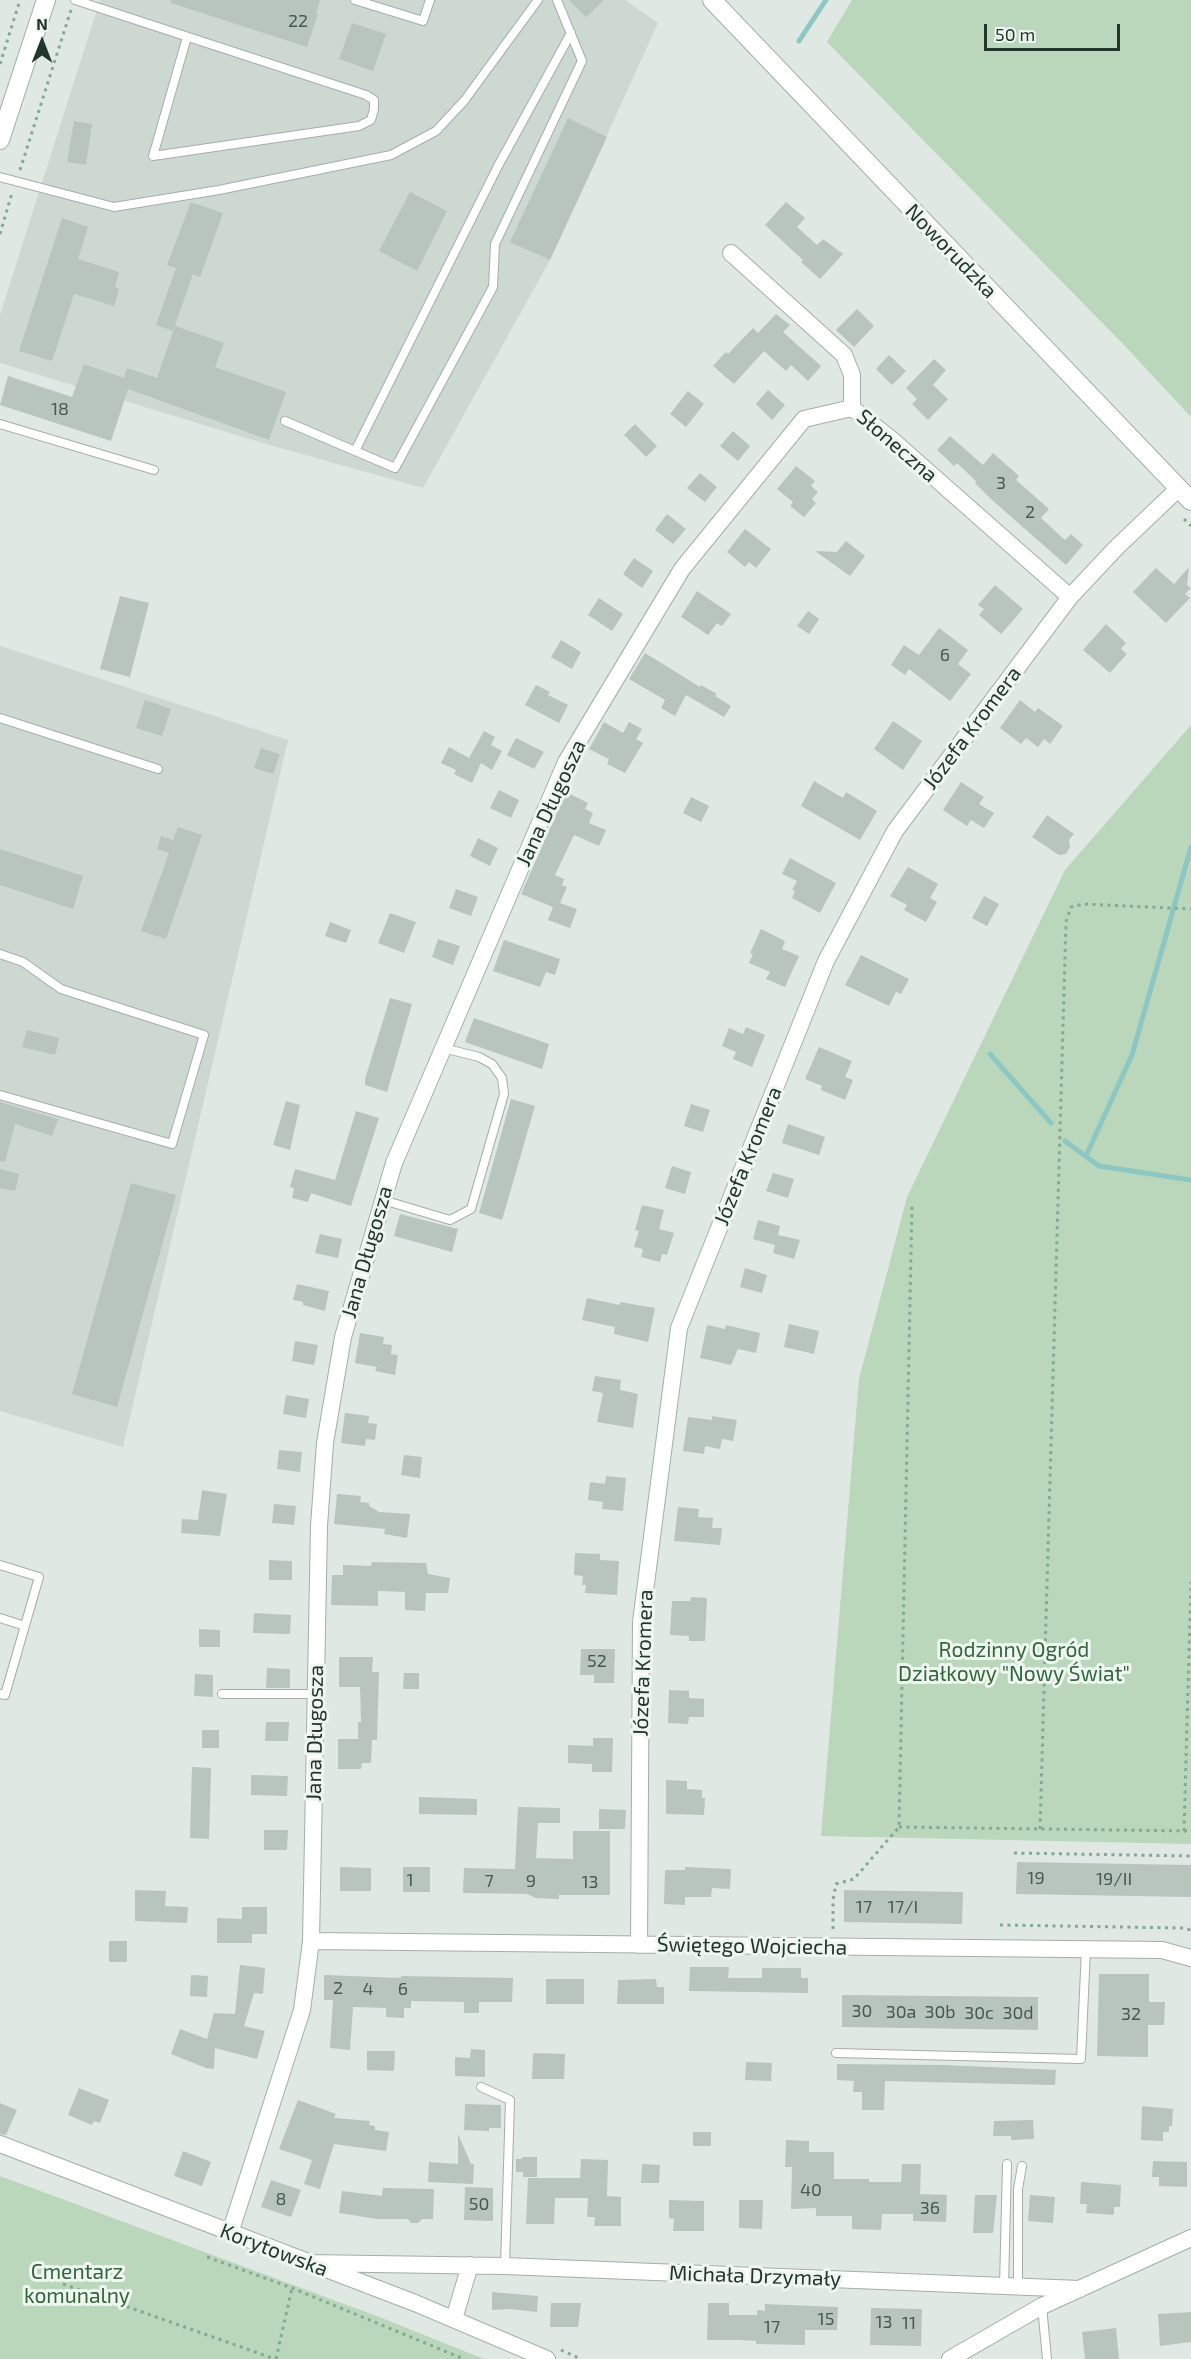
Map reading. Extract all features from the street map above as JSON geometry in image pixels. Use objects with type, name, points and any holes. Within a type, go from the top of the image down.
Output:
[{"type":"street","points":[[0,140],[46,0]]},
{"type":"street","name":"Noworudzka","points":[[712,0],[1185,495]]},
{"type":"street","name":"Słoneczna","points":[[731,253],[844,355],[852,375],[852,408],[891,439],[1070,597]]},
{"type":"street","name":"Jana Długosza","points":[[230,2233],[302,2010],[311,1941],[319,1526],[325,1443],[343,1337],[394,1162],[566,762],[682,569],[804,419],[852,408]]},
{"type":"street","name":"Józefa Kromera","points":[[639,1945],[641,1622],[679,1328],[826,961],[895,831],[1070,597],[1116,548],[1185,495]]},
{"type":"street","name":"Świętego Wojciecha","points":[[311,1941],[1162,1950],[1191,1958]]},
{"type":"street","name":"Korytowska","points":[[0,2144],[454,2319],[548,2359]]},
{"type":"street","name":"Michała Drzymały","points":[[307,2263],[505,2266],[1080,2289],[1191,2238]]},
{"type":"street","points":[[454,2319],[470,2265]]},
{"type":"street","points":[[950,2359],[1042,2306],[1080,2289]]},
{"type":"lane","points":[[74,0],[366,94],[374,100],[371,120],[359,126],[153,156],[187,37]]},
{"type":"lane","points":[[354,0],[423,21],[430,0]]},
{"type":"lane","points":[[0,177],[114,207],[219,190],[391,155],[436,131],[464,101],[538,0]]},
{"type":"lane","points":[[285,421],[395,468],[493,287],[495,244],[582,61],[557,0]]},
{"type":"lane","points":[[355,451],[498,166],[571,33]]},
{"type":"lane","points":[[0,424],[154,470]]},
{"type":"lane","points":[[0,718],[158,769]]},
{"type":"lane","points":[[0,954],[23,962],[61,989],[204,1035],[172,1144],[0,1095]]},
{"type":"lane","points":[[382,1200],[450,1220],[471,1209],[504,1094],[502,1078],[492,1064],[479,1057],[443,1048]]},
{"type":"lane","points":[[0,1565],[39,1577],[5,1695],[0,1694]]},
{"type":"lane","points":[[0,1618],[25,1626]]},
{"type":"lane","points":[[222,1694],[315,1694]]},
{"type":"lane","points":[[836,2053],[1081,2059],[1086,1949]]},
{"type":"lane","points":[[481,2087],[510,2100],[505,2266]]},
{"type":"lane","points":[[1007,2164],[1011,2286]]},
{"type":"lane","points":[[1011,2286],[1018,2189],[1022,2166]]},
{"type":"lane","points":[[1042,2306],[1047,2359]]},
{"type":"path","points":[[0,64],[20,0]]},
{"type":"path","points":[[0,234],[74,0]]},
{"type":"path","points":[[1040,1829],[1066,922],[1071,906],[1084,904],[1191,909]]},
{"type":"path","points":[[833,1947],[833,1900],[836,1884],[854,1879],[899,1827],[912,1205]]},
{"type":"path","points":[[1184,1831],[1191,1582]]},
{"type":"path","points":[[899,1827],[1191,1831]]},
{"type":"path","points":[[1014,1853],[1191,1856]]},
{"type":"path","points":[[1000,1925],[1191,1930]]},
{"type":"path","points":[[207,2257],[292,2288],[464,2359]]},
{"type":"path","points":[[63,2284],[275,2359],[292,2288]]},
{"type":"shaded area","points":[[100,0],[625,0],[658,23],[550,260],[423,488],[266,444],[0,363],[0,315]]},
{"type":"shaded area","points":[[0,646],[288,740],[123,1447],[0,1411]]},
{"type":"green space","points":[[852,0],[1191,0],[1191,417],[1124,345],[827,42]]},
{"type":"green space","name":"Rodzinny Ogród Działkowy \"Nowy Świat\"","points":[[1191,725],[1191,1844],[821,1836],[859,1379],[907,1197],[1065,870]]},
{"type":"green space","name":"Cmentarz komunalny","points":[[0,2176],[382,2318],[484,2359],[0,2359]]},
{"type":"building","points":[[171,0],[320,0],[316,14],[318,14],[307,47],[171,3]]},
{"type":"building","points":[[569,0],[604,0],[586,17]]},
{"type":"building","points":[[352,23],[386,34],[373,71],[339,59]]},
{"type":"building","points":[[568,118],[607,137],[550,260],[510,242]]},
{"type":"building","points":[[74,121],[92,124],[86,165],[67,162]]},
{"type":"building","points":[[410,192],[447,211],[417,271],[379,251]]},
{"type":"building","points":[[191,202],[223,213],[200,277],[193,274],[173,331],[156,325],[176,268],[167,265]]},
{"type":"building","points":[[786,202],[805,218],[797,227],[817,245],[823,239],[843,254],[820,279],[765,225]]},
{"type":"building","points":[[62,218],[88,227],[78,259],[119,272],[115,287],[119,289],[114,306],[74,294],[52,361],[19,351]]},
{"type":"building","points":[[857,309],[874,326],[854,347],[836,330]]},
{"type":"building","points":[[776,314],[790,325],[783,332],[821,366],[808,381],[791,365],[786,371],[764,351],[734,384],[713,366],[753,328],[758,333]]},
{"type":"building","points":[[175,326],[224,343],[215,367],[286,392],[269,440],[128,389],[111,441],[0,405],[8,376],[72,397],[84,364],[124,378],[127,368],[157,378]]},
{"type":"building","points":[[889,355],[906,371],[892,385],[876,369]]},
{"type":"building","points":[[934,359],[946,370],[933,385],[948,399],[928,420],[912,404],[917,399],[906,388]]},
{"type":"building","points":[[768,390],[785,405],[772,420],[756,404]]},
{"type":"building","points":[[688,391],[704,404],[686,427],[670,414]]},
{"type":"building","points":[[635,424],[657,446],[646,457],[624,435]]},
{"type":"building","points":[[733,431],[750,446],[738,461],[720,446]]},
{"type":"building","points":[[950,436],[983,465],[993,453],[1019,476],[1016,480],[1049,509],[1041,518],[1065,540],[1071,534],[1083,545],[1066,565],[991,499],[957,463],[954,466],[937,450]]},
{"type":"building","points":[[796,466],[815,481],[811,486],[818,492],[812,499],[816,503],[804,517],[790,506],[793,502],[777,489]]},
{"type":"building","points":[[700,473],[717,487],[705,502],[687,488]]},
{"type":"building","points":[[667,514],[686,529],[673,544],[655,530]]},
{"type":"building","points":[[745,529],[771,549],[756,568],[749,562],[745,567],[727,552]]},
{"type":"building","points":[[846,541],[865,556],[850,576],[815,551],[837,552]]},
{"type":"building","points":[[634,558],[653,571],[642,588],[623,574]]},
{"type":"building","points":[[1189,567],[1187,585],[1191,588],[1185,594],[1190,598],[1166,623],[1133,592],[1156,568],[1174,584]]},
{"type":"building","points":[[995,585],[1023,609],[1001,634],[979,615],[984,609],[978,605]]},
{"type":"building","points":[[697,591],[731,614],[722,626],[717,623],[708,635],[681,617]]},
{"type":"building","points":[[120,596],[149,603],[130,677],[100,669]]},
{"type":"building","points":[[599,598],[623,614],[612,631],[588,615]]},
{"type":"building","points":[[808,611],[819,619],[809,634],[797,626]]},
{"type":"building","points":[[1106,624],[1126,643],[1121,649],[1127,654],[1110,673],[1083,650]]},
{"type":"building","points":[[939,628],[968,650],[958,664],[971,674],[950,701],[909,669],[905,675],[891,665],[904,645],[919,655]]},
{"type":"building","points":[[561,640],[581,652],[572,669],[551,657]]},
{"type":"building","points":[[645,653],[700,687],[701,685],[717,694],[715,696],[731,706],[724,717],[686,695],[675,716],[661,708],[665,700],[629,679]]},
{"type":"building","points":[[536,685],[550,692],[548,695],[568,705],[559,723],[525,705]]},
{"type":"building","points":[[145,700],[171,709],[162,736],[136,728]]},
{"type":"building","points":[[1020,700],[1035,712],[1038,708],[1063,726],[1050,744],[1044,739],[1038,747],[1026,738],[1021,744],[1000,728]]},
{"type":"building","points":[[893,721],[922,741],[903,770],[874,749]]},
{"type":"building","points":[[604,722],[623,733],[629,722],[642,729],[636,739],[643,743],[625,773],[607,764],[609,759],[589,749]]},
{"type":"building","points":[[484,731],[495,737],[491,745],[502,751],[492,770],[481,763],[472,783],[454,774],[456,770],[441,763],[449,747],[469,758]]},
{"type":"building","points":[[516,738],[544,752],[534,769],[507,755]]},
{"type":"building","points":[[261,748],[280,754],[273,774],[254,768]]},
{"type":"building","points":[[814,781],[843,798],[846,792],[877,811],[860,840],[801,806]]},
{"type":"building","points":[[961,782],[984,797],[979,804],[994,813],[984,828],[971,820],[967,826],[943,810]]},
{"type":"building","points":[[499,790],[519,800],[511,818],[490,808]]},
{"type":"building","points":[[566,792],[588,803],[585,809],[593,813],[589,823],[606,830],[599,846],[574,835],[555,875],[564,879],[562,885],[567,887],[560,903],[577,909],[570,928],[548,920],[553,907],[521,894]]},
{"type":"building","points":[[691,797],[709,806],[701,822],[683,813]]},
{"type":"building","points":[[1047,815],[1074,834],[1069,840],[1070,847],[1066,854],[1059,855],[1032,837]]},
{"type":"building","points":[[178,827],[202,835],[166,939],[141,931],[169,853],[157,849],[161,836],[173,840]]},
{"type":"building","points":[[478,838],[498,848],[490,866],[470,856]]},
{"type":"building","points":[[0,849],[83,876],[73,909],[0,885]]},
{"type":"building","points":[[790,858],[836,883],[820,913],[792,898],[795,891],[792,890],[797,881],[782,874]]},
{"type":"building","points":[[908,867],[938,884],[930,898],[937,902],[926,922],[904,910],[907,905],[890,896]]},
{"type":"building","points":[[456,889],[478,897],[471,916],[449,908]]},
{"type":"building","points":[[984,896],[999,904],[987,926],[972,918]]},
{"type":"building","points":[[390,913],[416,922],[404,953],[378,943]]},
{"type":"building","points":[[330,922],[351,930],[346,943],[325,936]]},
{"type":"building","points":[[761,929],[785,941],[782,949],[799,956],[785,987],[766,979],[770,972],[749,963],[753,954],[750,953]]},
{"type":"building","points":[[438,939],[460,946],[453,965],[432,957]]},
{"type":"building","points":[[504,940],[560,959],[555,975],[546,972],[540,987],[493,971]]},
{"type":"building","points":[[861,955],[909,979],[901,994],[896,992],[889,1006],[845,985]]},
{"type":"building","points":[[390,998],[412,1004],[387,1092],[365,1085],[365,1079]]},
{"type":"building","points":[[474,1018],[549,1044],[542,1069],[465,1042]]},
{"type":"building","points":[[746,1027],[765,1035],[752,1067],[733,1059],[736,1052],[722,1046],[729,1028],[743,1034]]},
{"type":"building","points":[[27,1030],[59,1038],[55,1055],[22,1047]]},
{"type":"building","points":[[819,1047],[852,1061],[845,1077],[853,1080],[845,1100],[821,1090],[822,1086],[805,1079]]},
{"type":"building","points":[[511,1099],[535,1106],[502,1220],[479,1213]]},
{"type":"building","points":[[286,1101],[300,1105],[290,1150],[273,1145]]},
{"type":"building","points":[[0,1102],[58,1119],[52,1136],[15,1124],[5,1162],[0,1161]]},
{"type":"building","points":[[691,1104],[710,1110],[703,1132],[684,1126]]},
{"type":"building","points":[[356,1111],[379,1118],[351,1206],[311,1193],[308,1202],[292,1198],[294,1188],[290,1187],[295,1169],[335,1180]]},
{"type":"building","points":[[788,1124],[825,1137],[819,1155],[782,1143]]},
{"type":"building","points":[[672,1166],[691,1172],[685,1194],[665,1188]]},
{"type":"building","points":[[0,1169],[19,1174],[15,1191],[0,1188]]},
{"type":"building","points":[[773,1173],[794,1179],[788,1198],[766,1191]]},
{"type":"building","points":[[131,1183],[176,1195],[117,1407],[72,1394]]},
{"type":"building","points":[[642,1205],[664,1210],[659,1229],[674,1233],[667,1255],[662,1254],[660,1262],[641,1257],[643,1249],[634,1247],[639,1231],[635,1230]]},
{"type":"building","points":[[400,1214],[458,1229],[452,1252],[394,1236]]},
{"type":"building","points":[[758,1220],[780,1226],[778,1235],[800,1240],[794,1259],[773,1253],[775,1245],[753,1239]]},
{"type":"building","points":[[320,1234],[342,1239],[338,1258],[315,1253]]},
{"type":"building","points":[[745,1268],[767,1275],[762,1293],[740,1287]]},
{"type":"building","points":[[297,1284],[329,1291],[325,1311],[293,1300]]},
{"type":"building","points":[[587,1298],[620,1305],[620,1302],[655,1308],[648,1342],[614,1334],[615,1327],[582,1320]]},
{"type":"building","points":[[789,1324],[819,1331],[814,1354],[784,1347]]},
{"type":"building","points":[[707,1325],[725,1329],[726,1325],[760,1333],[756,1353],[738,1349],[731,1365],[700,1358]]},
{"type":"building","points":[[360,1333],[384,1337],[383,1344],[392,1345],[391,1354],[398,1355],[395,1375],[375,1371],[377,1367],[355,1363]]},
{"type":"building","points":[[295,1341],[318,1345],[314,1365],[292,1361]]},
{"type":"building","points":[[595,1376],[621,1380],[620,1390],[638,1394],[633,1428],[597,1422],[603,1393],[592,1391]]},
{"type":"building","points":[[286,1395],[309,1399],[306,1418],[283,1414]]},
{"type":"building","points":[[345,1413],[369,1416],[368,1423],[377,1424],[375,1440],[366,1439],[365,1446],[341,1443]]},
{"type":"building","points":[[712,1416],[737,1420],[733,1441],[722,1439],[720,1449],[705,1446],[704,1454],[683,1451],[688,1417],[712,1420]]},
{"type":"building","points":[[279,1450],[302,1452],[300,1472],[277,1469]]},
{"type":"building","points":[[404,1455],[422,1457],[420,1478],[401,1475]]},
{"type":"building","points":[[606,1476],[626,1478],[623,1511],[602,1509],[603,1502],[588,1500],[590,1482],[605,1484]]},
{"type":"building","points":[[202,1490],[227,1494],[220,1536],[181,1533],[182,1519],[198,1520]]},
{"type":"building","points":[[337,1494],[361,1496],[360,1502],[369,1503],[369,1506],[379,1512],[410,1514],[407,1538],[384,1534],[385,1529],[334,1524]]},
{"type":"building","points":[[274,1504],[296,1506],[294,1525],[272,1523]]},
{"type":"building","points":[[678,1507],[699,1509],[698,1517],[713,1518],[712,1528],[722,1528],[720,1545],[674,1541]]},
{"type":"building","points":[[575,1553],[600,1554],[600,1560],[619,1561],[617,1595],[585,1593],[586,1585],[582,1585],[583,1576],[574,1575]]},
{"type":"building","points":[[269,1560],[292,1561],[292,1580],[269,1580]]},
{"type":"building","points":[[372,1562],[426,1563],[428,1574],[450,1578],[448,1593],[426,1593],[425,1611],[405,1610],[405,1592],[378,1591],[378,1606],[331,1605],[332,1575],[343,1575],[343,1565],[371,1566]]},
{"type":"building","points":[[691,1597],[707,1598],[705,1641],[689,1641],[689,1636],[670,1635],[672,1601],[690,1601]]},
{"type":"building","points":[[254,1613],[291,1615],[290,1634],[253,1633]]},
{"type":"building","points":[[199,1629],[220,1630],[220,1647],[199,1647]]},
{"type":"building","points":[[581,1649],[615,1649],[614,1683],[594,1683],[594,1675],[580,1675]]},
{"type":"building","points":[[339,1657],[373,1657],[372,1672],[379,1672],[377,1740],[372,1740],[371,1763],[362,1763],[361,1769],[338,1769],[338,1739],[358,1739],[358,1722],[361,1722],[360,1687],[339,1687]]},
{"type":"building","points":[[267,1668],[290,1669],[290,1688],[266,1688]]},
{"type":"building","points":[[404,1673],[419,1673],[419,1689],[403,1689]]},
{"type":"building","points":[[195,1674],[213,1675],[213,1697],[194,1696]]},
{"type":"building","points":[[669,1690],[689,1691],[689,1698],[704,1699],[704,1717],[689,1717],[688,1724],[668,1723]]},
{"type":"building","points":[[266,1722],[289,1722],[288,1741],[265,1741]]},
{"type":"building","points":[[202,1730],[219,1730],[219,1748],[202,1748]]},
{"type":"building","points":[[593,1738],[613,1738],[612,1772],[592,1772],[592,1764],[568,1763],[568,1745],[593,1746]]},
{"type":"building","points":[[192,1767],[211,1768],[209,1839],[190,1838]]},
{"type":"building","points":[[251,1775],[288,1776],[287,1796],[251,1795]]},
{"type":"building","points":[[666,1780],[687,1781],[687,1789],[702,1790],[702,1798],[705,1798],[704,1815],[666,1814]]},
{"type":"building","points":[[419,1797],[477,1799],[477,1815],[419,1814]]},
{"type":"building","points":[[518,1807],[560,1808],[560,1823],[538,1823],[536,1858],[573,1859],[573,1831],[610,1831],[610,1895],[559,1895],[559,1899],[536,1898],[527,1894],[463,1893],[464,1868],[515,1869]]},
{"type":"building","points":[[599,1809],[626,1810],[625,1829],[599,1829]]},
{"type":"building","points":[[264,1830],[288,1830],[287,1850],[264,1850]]},
{"type":"building","points":[[1017,1862],[1191,1865],[1191,1897],[1016,1894]]},
{"type":"building","points":[[340,1867],[371,1868],[371,1891],[340,1891]]},
{"type":"building","points":[[403,1867],[430,1867],[430,1892],[403,1892]]},
{"type":"building","points":[[685,1867],[731,1869],[730,1889],[712,1888],[711,1897],[685,1897],[685,1905],[664,1904],[665,1870],[685,1870]]},
{"type":"building","points":[[135,1890],[166,1891],[165,1906],[188,1907],[187,1923],[135,1921]]},
{"type":"building","points":[[844,1890],[963,1892],[962,1924],[844,1922]]},
{"type":"building","points":[[242,1907],[267,1907],[267,1934],[252,1934],[252,1943],[217,1943],[217,1918],[242,1919]]},
{"type":"building","points":[[109,1941],[127,1941],[127,1962],[109,1962]]},
{"type":"building","points":[[240,1965],[265,1968],[263,1994],[254,1993],[244,2026],[265,2031],[257,2059],[215,2048],[214,2069],[171,2054],[180,2029],[207,2039],[214,2013],[235,2014]]},
{"type":"building","points":[[690,1967],[729,1967],[728,1978],[762,1978],[762,1968],[801,1968],[801,1978],[808,1978],[808,1993],[689,1991]]},
{"type":"building","points":[[1099,1974],[1149,1974],[1149,2002],[1165,2002],[1164,2025],[1148,2025],[1148,2057],[1097,2056]]},
{"type":"building","points":[[191,1975],[208,1976],[207,1997],[190,1996]]},
{"type":"building","points":[[324,1975],[513,1978],[512,2002],[479,2002],[479,2013],[464,2013],[464,2002],[411,2001],[411,2008],[404,2008],[404,2018],[386,2017],[386,2008],[353,2007],[350,2050],[330,2048],[333,2000],[324,2000]]},
{"type":"building","points":[[546,1979],[584,1979],[584,2004],[546,2004]]},
{"type":"building","points":[[656,1979],[657,1987],[664,1987],[664,2004],[617,2004],[618,1980]]},
{"type":"building","points":[[842,1995],[1038,1997],[1038,2030],[842,2027]]},
{"type":"building","points":[[471,2049],[485,2050],[485,2077],[455,2076],[455,2057],[470,2058]]},
{"type":"building","points":[[367,2051],[395,2051],[394,2071],[367,2070]]},
{"type":"building","points":[[533,2053],[565,2054],[564,2079],[532,2079]]},
{"type":"building","points":[[746,2062],[772,2063],[771,2081],[745,2080]]},
{"type":"building","points":[[837,2064],[945,2065],[1056,2070],[1055,2085],[885,2081],[884,2110],[862,2110],[862,2092],[853,2092],[854,2081],[837,2080]]},
{"type":"building","points":[[79,2088],[109,2100],[100,2123],[94,2121],[92,2125],[68,2115]]},
{"type":"building","points":[[298,2100],[336,2114],[334,2118],[370,2121],[369,2125],[375,2126],[375,2130],[389,2132],[386,2151],[334,2144],[320,2189],[304,2184],[312,2160],[279,2149]]},
{"type":"building","points":[[0,2103],[17,2110],[6,2135],[0,2134]]},
{"type":"building","points":[[465,2104],[501,2105],[501,2128],[489,2128],[489,2131],[464,2130]]},
{"type":"building","points":[[1142,2106],[1173,2109],[1172,2126],[1169,2126],[1169,2132],[1163,2132],[1163,2141],[1141,2140]]},
{"type":"building","points":[[1033,2120],[1034,2139],[1011,2140],[1011,2136],[993,2136],[994,2121]]},
{"type":"building","points":[[693,2132],[711,2132],[711,2146],[693,2146]]},
{"type":"building","points":[[458,2134],[471,2164],[474,2164],[473,2184],[428,2182],[429,2162],[458,2164]]},
{"type":"building","points":[[786,2140],[809,2141],[809,2152],[834,2152],[834,2179],[901,2182],[902,2164],[921,2164],[920,2194],[947,2195],[946,2222],[913,2221],[913,2214],[882,2214],[881,2230],[852,2229],[852,2216],[816,2216],[816,2208],[791,2209],[792,2167],[785,2167]]},
{"type":"building","points":[[183,2151],[211,2162],[202,2186],[174,2176]]},
{"type":"building","points":[[522,2157],[537,2157],[537,2177],[523,2177],[523,2172],[516,2172],[516,2159],[522,2159]]},
{"type":"building","points":[[581,2159],[608,2160],[607,2196],[621,2197],[621,2226],[594,2226],[595,2217],[587,2217],[588,2198],[555,2198],[554,2224],[526,2224],[528,2178],[580,2178]]},
{"type":"building","points":[[1153,2161],[1187,2162],[1187,2187],[1159,2186],[1159,2177],[1152,2177]]},
{"type":"building","points":[[642,2164],[660,2165],[659,2183],[641,2183]]},
{"type":"building","points":[[271,2180],[301,2190],[291,2217],[261,2207]]},
{"type":"building","points":[[1081,2182],[1121,2185],[1120,2207],[1114,2207],[1114,2215],[1086,2213],[1087,2204],[1080,2204]]},
{"type":"building","points":[[465,2187],[493,2188],[493,2221],[464,2220]]},
{"type":"building","points":[[383,2188],[434,2189],[433,2219],[422,2219],[418,2223],[411,2223],[408,2219],[377,2219],[339,2213],[342,2191],[382,2196]]},
{"type":"building","points":[[975,2195],[997,2195],[993,2233],[973,2233]]},
{"type":"building","points":[[1030,2195],[1055,2197],[1053,2223],[1028,2221]]},
{"type":"building","points":[[669,2200],[704,2201],[704,2231],[673,2231],[674,2219],[669,2218]]},
{"type":"building","points":[[739,2200],[763,2200],[762,2229],[739,2228]]},
{"type":"building","points":[[492,2292],[538,2296],[537,2312],[492,2310]]},
{"type":"building","points":[[551,2303],[581,2303],[578,2327],[550,2327]]},
{"type":"building","points":[[708,2303],[729,2303],[729,2315],[757,2315],[757,2310],[765,2311],[765,2304],[838,2307],[837,2330],[805,2330],[805,2345],[707,2340]]},
{"type":"building","points":[[871,2308],[922,2309],[921,2346],[870,2345]]},
{"type":"building","points":[[1191,2312],[1191,2342],[1160,2346],[1158,2314]]},
{"type":"building","points":[[1116,2328],[1119,2359],[1085,2359],[1082,2332]]},
{"type":"waterway","points":[[799,41],[826,0]]},
{"type":"waterway","points":[[1086,1156],[1132,1055],[1191,847]]},
{"type":"waterway","points":[[990,1054],[1051,1123]]},
{"type":"waterway","points":[[1065,1141],[1099,1166],[1191,1180]]}]
